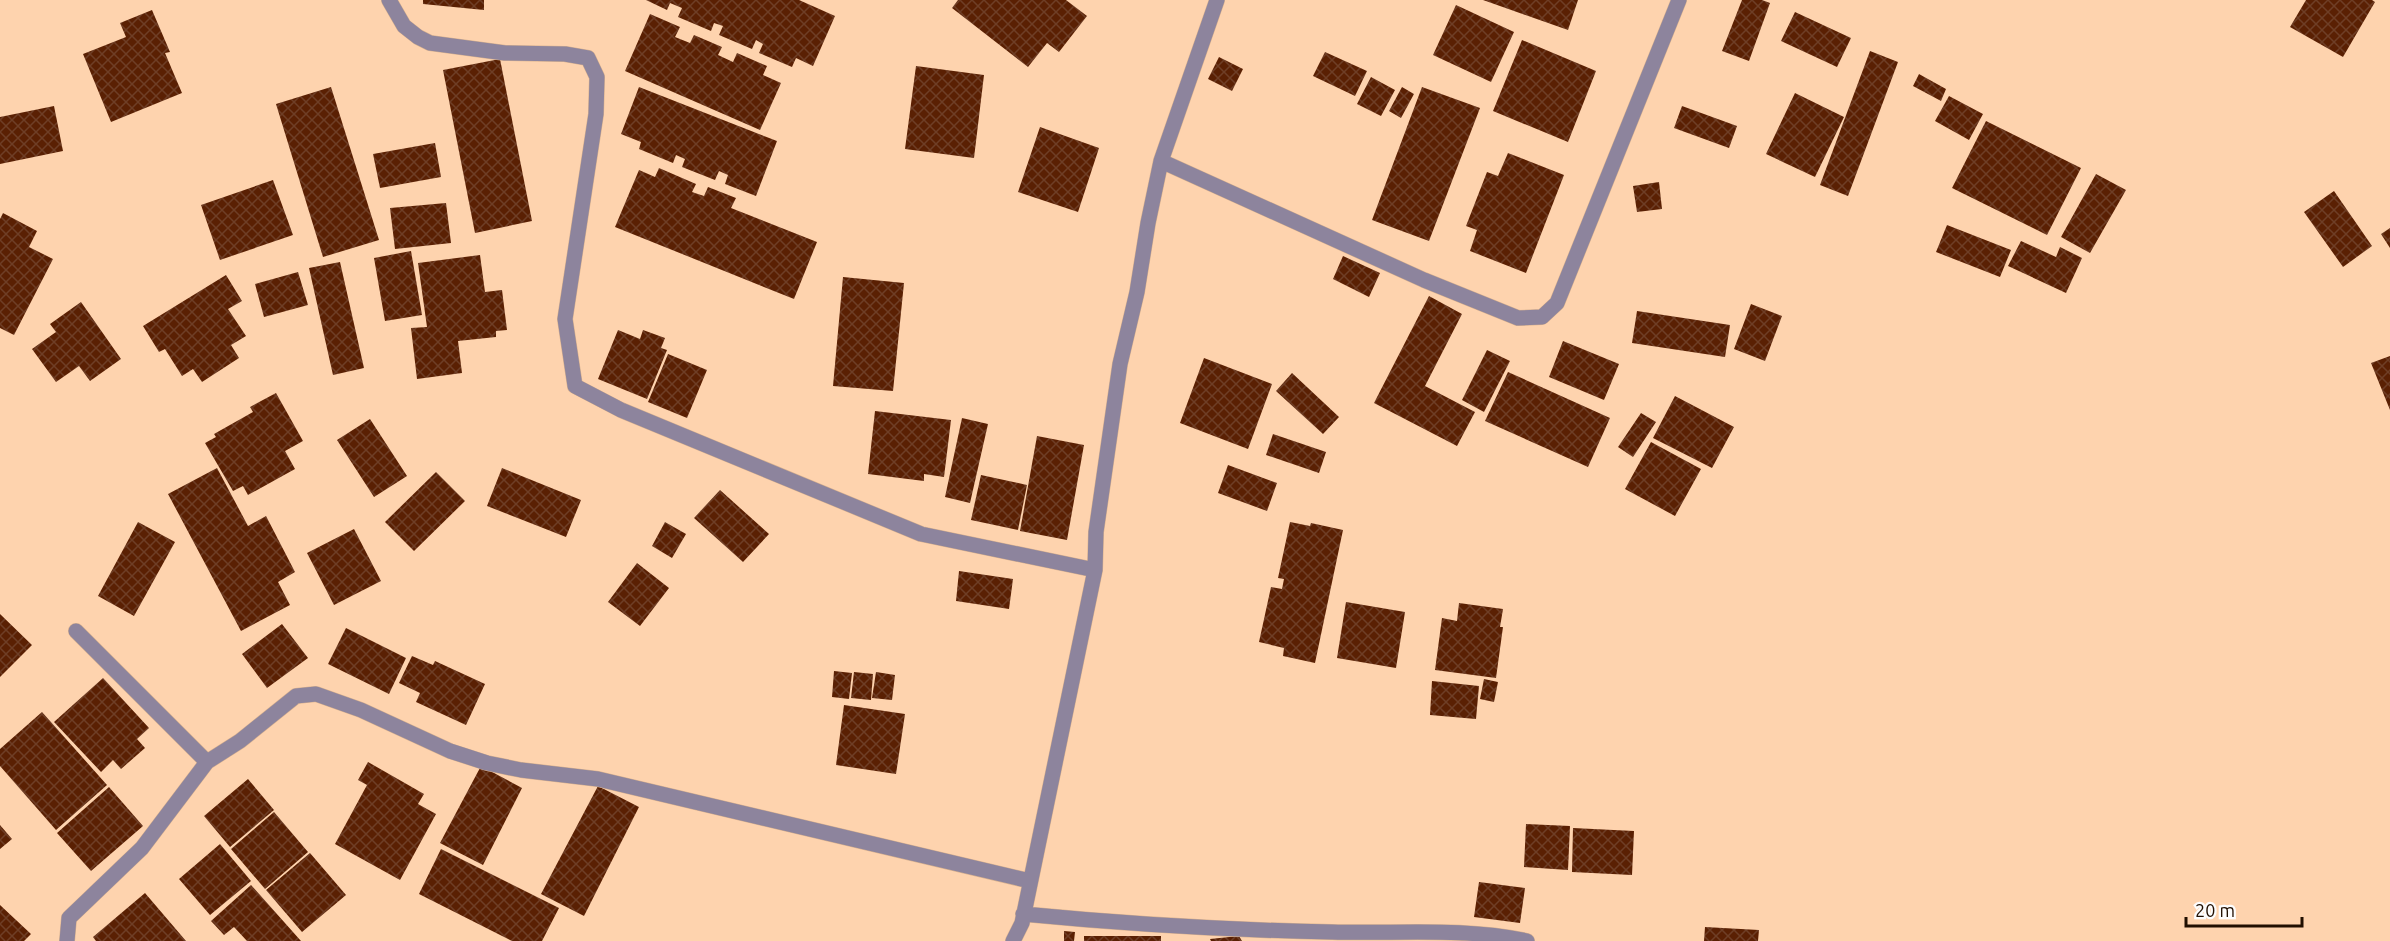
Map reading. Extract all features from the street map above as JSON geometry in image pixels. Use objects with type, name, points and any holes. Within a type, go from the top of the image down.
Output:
[{"type":"street","points":[[389,0],[404,26],[418,38],[430,44],[505,53],[565,54],[588,58],[597,77],[596,114],[565,319],[575,386],[621,410],[921,534],[1095,570]]},
{"type":"street","points":[[1013,941],[1022,923],[1095,570],[1096,532],[1120,364],[1137,292],[1161,161],[1218,0]]},
{"type":"street","points":[[1161,161],[1497,310],[1518,318],[1542,317],[1557,303],[1678,0]]},
{"type":"street","points":[[76,631],[207,762]]},
{"type":"street","points":[[67,941],[69,918],[142,848],[207,762],[240,741],[296,696],[316,694],[361,711],[450,751],[487,763],[520,770],[598,779],[1030,881]]},
{"type":"street","points":[[1023,914],[1133,925],[1470,934],[1527,941]]},
{"type":"building","points":[[423,0],[484,0],[484,10],[423,4]]},
{"type":"building","points":[[646,0],[799,0],[835,16],[813,66],[796,58],[792,67],[759,53],[763,44],[756,40],[752,49],[719,35],[723,26],[714,23],[711,31],[678,17],[682,8],[670,3],[667,10]]},
{"type":"building","points":[[958,0],[1066,0],[1087,16],[1059,52],[1047,43],[1028,67],[952,8]]},
{"type":"building","points":[[1483,0],[1578,0],[1568,30]]},
{"type":"building","points":[[1742,0],[1762,0],[1770,3],[1749,61],[1722,51]]},
{"type":"building","points":[[2306,0],[2372,0],[2375,2],[2343,57],[2290,27]]},
{"type":"building","points":[[1456,5],[1514,32],[1491,82],[1433,55]]},
{"type":"building","points":[[152,10],[170,52],[165,53],[182,93],[111,122],[83,54],[126,37],[120,23]]},
{"type":"building","points":[[1795,12],[1851,38],[1837,67],[1781,41]]},
{"type":"building","points":[[650,14],[680,27],[675,37],[690,43],[694,35],[722,47],[718,55],[733,62],[737,53],[767,66],[763,75],[781,83],[760,130],[625,71]]},
{"type":"building","points":[[1522,40],[1596,71],[1568,142],[1493,111]]},
{"type":"building","points":[[1870,51],[1898,62],[1848,196],[1820,185]]},
{"type":"building","points":[[1325,52],[1367,71],[1355,96],[1313,76]]},
{"type":"building","points":[[1219,57],[1243,69],[1232,91],[1208,79]]},
{"type":"building","points":[[500,59],[532,221],[475,233],[443,70]]},
{"type":"building","points":[[916,66],[984,75],[974,158],[905,149]]},
{"type":"building","points":[[1919,74],[1946,89],[1941,101],[1913,86]]},
{"type":"building","points":[[1371,77],[1395,90],[1381,116],[1357,104]]},
{"type":"building","points":[[331,87],[379,240],[323,257],[276,104]]},
{"type":"building","points":[[639,87],[777,141],[756,196],[725,184],[728,175],[719,171],[715,180],[682,167],[685,159],[676,155],[673,163],[639,149],[641,142],[621,134]]},
{"type":"building","points":[[1402,87],[1414,94],[1401,118],[1389,111]]},
{"type":"building","points":[[1422,87],[1480,108],[1429,241],[1372,220]]},
{"type":"building","points":[[1795,93],[1844,117],[1815,177],[1766,154]]},
{"type":"building","points":[[1949,96],[1983,114],[1969,140],[1935,121]]},
{"type":"building","points":[[54,106],[63,151],[0,164],[0,117]]},
{"type":"building","points":[[1682,106],[1737,126],[1729,148],[1674,128]]},
{"type":"building","points":[[1986,121],[2081,168],[2047,235],[1952,188]]},
{"type":"building","points":[[1040,127],[1099,148],[1078,212],[1018,192]]},
{"type":"building","points":[[435,143],[441,177],[380,188],[373,154]]},
{"type":"building","points":[[1508,153],[1564,175],[1526,273],[1470,251],[1477,230],[1466,226],[1487,172],[1498,176]]},
{"type":"building","points":[[659,168],[696,184],[692,192],[704,196],[708,187],[736,198],[731,208],[817,242],[794,299],[615,227],[639,170],[655,177]]},
{"type":"building","points":[[2096,174],[2126,190],[2090,253],[2061,237]]},
{"type":"building","points":[[273,180],[293,235],[220,260],[201,205]]},
{"type":"building","points":[[1659,182],[1662,209],[1637,212],[1633,186]]},
{"type":"building","points":[[2334,191],[2372,246],[2343,267],[2304,212]]},
{"type":"building","points":[[446,203],[451,243],[395,249],[390,208]]},
{"type":"building","points":[[3,213],[37,231],[29,247],[53,259],[14,335],[0,328],[0,219]]},
{"type":"building","points":[[1947,225],[2011,250],[2000,277],[1936,252]]},
{"type":"building","points":[[2390,228],[2390,248],[2381,234]]},
{"type":"building","points":[[2021,241],[2056,257],[2060,247],[2082,258],[2066,293],[2008,266]]},
{"type":"building","points":[[411,251],[422,315],[385,321],[374,258]]},
{"type":"building","points":[[480,255],[485,292],[502,290],[507,330],[496,331],[496,337],[458,341],[462,373],[417,379],[411,328],[427,327],[418,263]]},
{"type":"building","points":[[1343,256],[1380,273],[1369,297],[1333,279]]},
{"type":"building","points":[[340,262],[364,368],[333,375],[309,268]]},
{"type":"building","points":[[298,272],[308,305],[264,317],[255,284]]},
{"type":"building","points":[[226,275],[242,301],[228,309],[246,336],[231,345],[239,358],[202,382],[193,369],[182,376],[165,349],[159,352],[143,326]]},
{"type":"building","points":[[843,277],[904,283],[893,391],[833,386]]},
{"type":"building","points":[[1429,296],[1462,314],[1425,386],[1475,412],[1457,446],[1374,403]]},
{"type":"building","points":[[81,302],[121,359],[90,381],[79,366],[56,382],[32,349],[56,332],[50,324]]},
{"type":"building","points":[[1751,304],[1782,316],[1765,361],[1734,349]]},
{"type":"building","points":[[1637,311],[1730,325],[1725,357],[1632,343]]},
{"type":"building","points":[[618,330],[640,339],[643,330],[665,338],[661,348],[667,350],[647,399],[598,379]]},
{"type":"building","points":[[1563,341],[1619,364],[1604,400],[1549,377]]},
{"type":"building","points":[[1487,350],[1510,361],[1484,412],[1462,400]]},
{"type":"building","points":[[668,354],[707,370],[687,418],[648,402]]},
{"type":"building","points":[[2390,356],[2390,410],[2371,363]]},
{"type":"building","points":[[1204,358],[1272,384],[1248,449],[1180,423]]},
{"type":"building","points":[[1508,372],[1610,418],[1588,467],[1485,421]]},
{"type":"building","points":[[1292,373],[1339,417],[1323,434],[1276,391]]},
{"type":"building","points":[[276,393],[303,441],[285,451],[295,469],[248,495],[243,486],[233,491],[205,443],[216,437],[214,434],[253,412],[250,407]]},
{"type":"building","points":[[1675,396],[1734,427],[1712,468],[1653,438]]},
{"type":"building","points":[[875,411],[951,420],[944,477],[924,474],[924,481],[868,474]]},
{"type":"building","points":[[1641,413],[1656,422],[1633,457],[1618,447]]},
{"type":"building","points":[[962,418],[988,424],[970,503],[945,497]]},
{"type":"building","points":[[370,419],[407,476],[374,497],[337,440]]},
{"type":"building","points":[[1273,434],[1326,452],[1319,473],[1266,455]]},
{"type":"building","points":[[1037,436],[1084,445],[1067,540],[1020,531]]},
{"type":"building","points":[[1651,442],[1701,469],[1675,516],[1625,489]]},
{"type":"building","points":[[1228,465],[1277,483],[1267,511],[1218,493]]},
{"type":"building","points":[[217,468],[248,526],[266,516],[295,572],[278,582],[290,605],[241,631],[168,494]]},
{"type":"building","points":[[502,468],[581,500],[566,537],[487,506]]},
{"type":"building","points":[[436,472],[465,501],[414,551],[385,522]]},
{"type":"building","points":[[981,475],[1027,485],[1018,530],[971,520]]},
{"type":"building","points":[[720,490],[769,534],[743,562],[694,518]]},
{"type":"building","points":[[138,522],[175,542],[134,616],[98,596]]},
{"type":"building","points":[[665,522],[686,534],[672,558],[652,546]]},
{"type":"building","points":[[1290,522],[1310,526],[1311,523],[1343,530],[1315,663],[1283,656],[1284,648],[1259,642],[1271,587],[1282,589],[1284,579],[1278,578]]},
{"type":"building","points":[[354,529],[381,581],[334,605],[307,553]]},
{"type":"building","points":[[637,563],[669,588],[640,626],[608,602]]},
{"type":"building","points":[[959,571],[1013,579],[1009,609],[956,601]]},
{"type":"building","points":[[1346,602],[1405,612],[1396,668],[1337,658]]},
{"type":"building","points":[[1459,603],[1503,609],[1500,627],[1503,627],[1496,678],[1435,670],[1442,618],[1457,621]]},
{"type":"building","points":[[0,614],[32,645],[0,677]]},
{"type":"building","points":[[282,624],[308,658],[267,688],[242,654]]},
{"type":"building","points":[[346,628],[406,658],[389,694],[328,664]]},
{"type":"building","points":[[412,656],[433,665],[435,661],[485,684],[466,725],[416,702],[420,693],[399,683]]},
{"type":"building","points":[[834,671],[852,673],[849,699],[832,697]]},
{"type":"building","points":[[854,672],[873,674],[871,700],[851,698]]},
{"type":"building","points":[[876,672],[895,675],[892,700],[872,698]]},
{"type":"building","points":[[103,678],[149,728],[137,739],[145,748],[121,769],[113,760],[101,772],[54,722]]},
{"type":"building","points":[[1484,679],[1498,682],[1494,702],[1480,699]]},
{"type":"building","points":[[1432,681],[1479,686],[1476,719],[1430,715]]},
{"type":"building","points":[[844,705],[905,714],[896,774],[836,765]]},
{"type":"building","points":[[42,712],[107,785],[56,830],[0,766],[0,749]]},
{"type":"building","points":[[368,762],[424,794],[418,804],[436,814],[400,880],[335,844],[367,785],[358,780]]},
{"type":"building","points":[[481,766],[522,788],[483,865],[440,843]]},
{"type":"building","points":[[248,779],[274,810],[230,847],[204,816]]},
{"type":"building","points":[[598,786],[639,807],[584,916],[541,894]]},
{"type":"building","points":[[109,787],[143,826],[91,871],[57,833]]},
{"type":"building","points":[[274,812],[308,852],[265,889],[231,849]]},
{"type":"building","points":[[1526,824],[1570,826],[1568,870],[1524,867]]},
{"type":"building","points":[[0,825],[12,839],[0,849]]},
{"type":"building","points":[[1573,828],[1634,831],[1632,875],[1572,872]]},
{"type":"building","points":[[220,844],[251,881],[210,915],[179,879]]},
{"type":"building","points":[[441,849],[559,908],[542,941],[512,941],[419,894]]},
{"type":"building","points":[[310,853],[346,895],[302,932],[266,890]]},
{"type":"building","points":[[1479,882],[1525,888],[1520,923],[1474,917]]},
{"type":"building","points":[[251,885],[301,941],[247,941],[234,927],[224,935],[211,921]]},
{"type":"building","points":[[145,893],[186,941],[96,941],[93,937]]},
{"type":"building","points":[[0,905],[31,934],[24,941],[0,941]]},
{"type":"building","points":[[1705,927],[1759,930],[1758,941],[1704,941]]},
{"type":"building","points":[[1064,931],[1075,932],[1074,941],[1064,941]]},
{"type":"building","points":[[1084,936],[1161,936],[1161,941],[1084,941]]},
{"type":"building","points":[[1239,936],[1242,941],[1211,941],[1210,939]]}]
